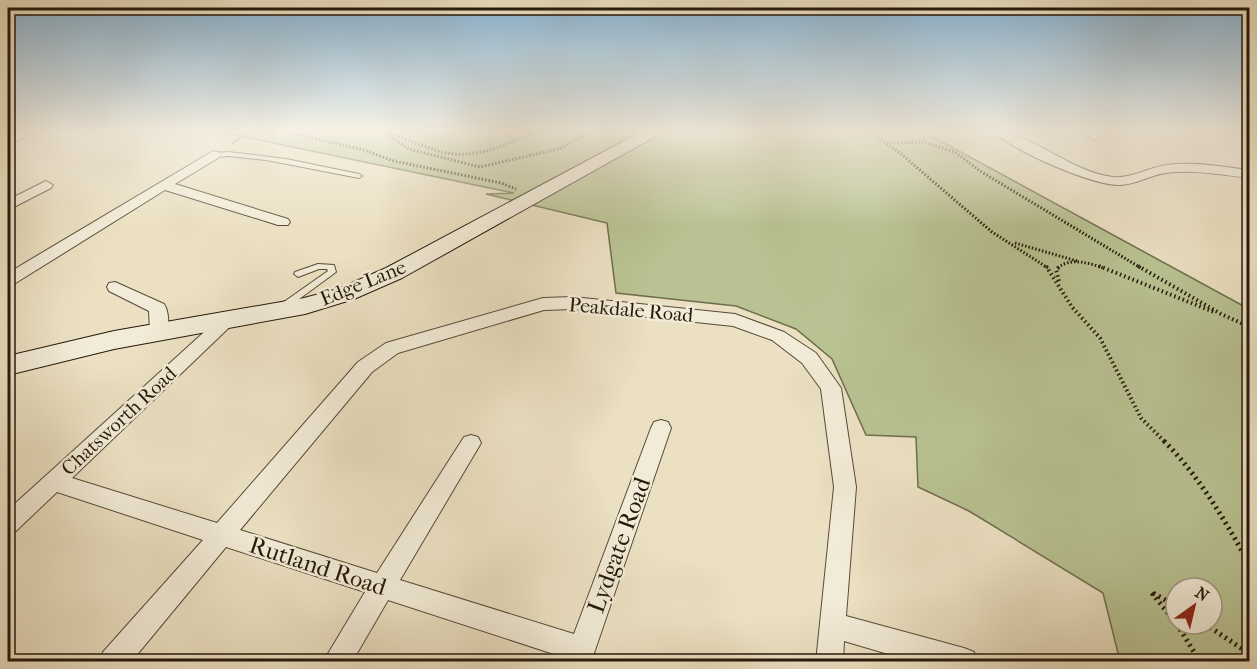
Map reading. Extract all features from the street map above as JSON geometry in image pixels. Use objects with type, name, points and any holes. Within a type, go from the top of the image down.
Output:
[{"type":"street","points":[[8,280],[199,163]]},
{"type":"street","name":"Edge Lane","points":[[8,366],[159,332],[280,310],[346,294],[394,273],[598,163]]},
{"type":"street","points":[[1062,163],[1084,174],[1115,182],[1135,179],[1157,170],[1194,169],[1250,174]]},
{"type":"street","points":[[8,206],[46,185]]},
{"type":"street","points":[[163,185],[283,222]]},
{"type":"street","points":[[115,287],[158,308],[159,332]]},
{"type":"street","name":"Peakdale Road","points":[[113,662],[365,367],[392,348],[543,304],[573,303],[735,320],[778,336],[809,358],[831,388],[845,487],[829,662]]},
{"type":"street","name":"Chatsworth Road","points":[[8,524],[230,318]]},
{"type":"street","name":"Lydgate Road","points":[[580,656],[661,428]]},
{"type":"street","points":[[336,662],[471,443]]},
{"type":"street","name":"Rutland Road","points":[[54,482],[381,586],[580,656]]},
{"type":"street","points":[[832,625],[964,662]]},
{"type":"lane","points":[[285,163],[359,176]]},
{"type":"lane","points":[[280,310],[332,272],[331,267],[323,265],[298,274]]},
{"type":"path","points":[[410,163],[501,183]]},
{"type":"path","points":[[465,163],[480,167],[496,163]]},
{"type":"path","points":[[910,163],[992,232],[1049,269],[1072,307],[1100,338],[1141,418],[1180,457],[1213,502],[1250,565]]},
{"type":"path","points":[[970,163],[1056,216],[1072,229],[1221,314],[1250,327]]},
{"type":"path","points":[[1008,241],[1121,274],[1192,305],[1221,314]]},
{"type":"path","points":[[1060,284],[1056,270],[1062,264],[1081,262]]},
{"type":"path","points":[[1164,599],[1151,592],[1164,608]]},
{"type":"path","points":[[1184,636],[1200,662]]},
{"type":"path","points":[[1223,636],[1250,654]]},
{"type":"green space","points":[[370,163],[981,163],[1249,309],[1249,661],[1120,661],[1103,593],[969,511],[918,487],[916,437],[866,435],[832,359],[796,329],[736,306],[616,293],[607,223],[486,194],[514,193]]}]
